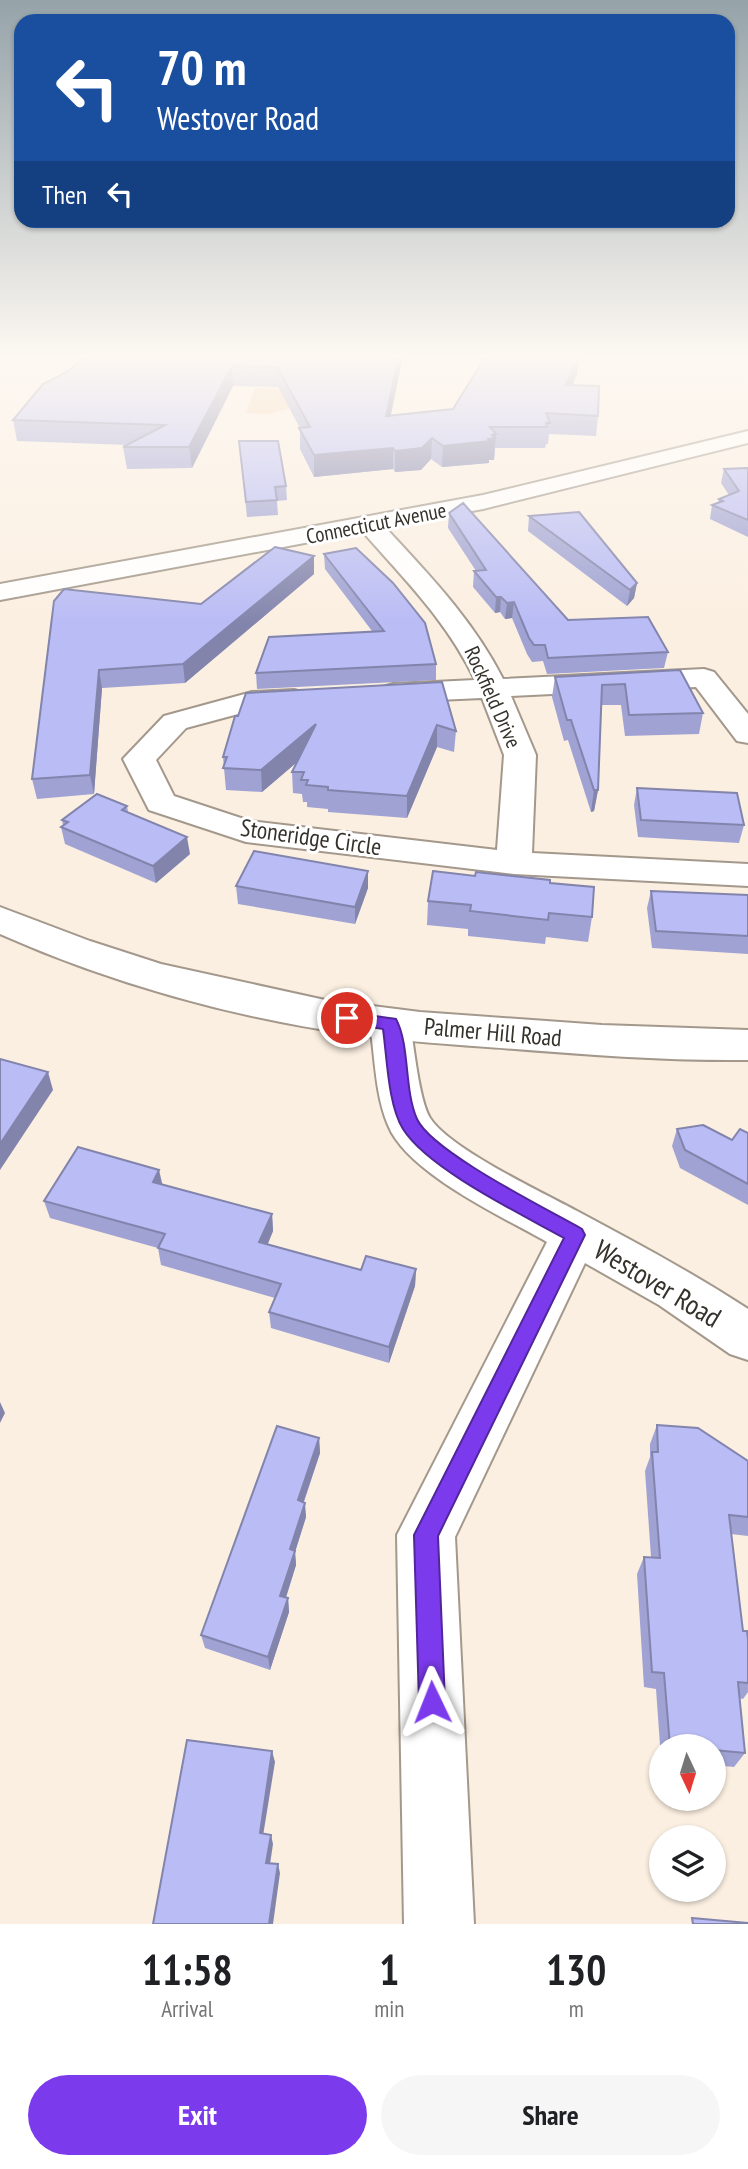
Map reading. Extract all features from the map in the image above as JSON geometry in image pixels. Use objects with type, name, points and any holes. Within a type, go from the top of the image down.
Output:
[{"type":"street","name":"Connecticut Avenue","points":[[0,592],[523,493],[713,446]]},
{"type":"street","name":"Rockfield Drive","points":[[369,524],[451,615],[473,647],[494,688],[520,755],[514,863]]},
{"type":"street","points":[[359,695],[704,678],[748,734]]},
{"type":"street","name":"Stoneridge Circle","points":[[319,697],[252,701],[175,722],[139,759],[161,803],[246,831],[514,863],[748,875]]},
{"type":"street","name":"Palmer Hill Road","points":[[0,919],[68,947],[193,985],[325,1015],[390,1024],[562,1038],[748,1045]]},
{"type":"street","name":"Westover Road","points":[[390,1024],[403,1103],[410,1125],[429,1147],[485,1184],[676,1289],[748,1338]]},
{"type":"street","points":[[439,1924],[426,1535],[575,1235]]},
{"type":"building","points":[[125,446],[190,446],[189,447],[123,447]]},
{"type":"building","points":[[240,446],[279,446],[286,486],[275,487],[277,500],[246,502]]},
{"type":"building","points":[[309,446],[424,446],[395,451],[393,448],[314,455]]},
{"type":"building","points":[[748,468],[748,520],[712,505],[723,501],[719,499],[739,491],[724,469]]},
{"type":"building","points":[[463,503],[568,620],[648,617],[668,652],[548,658],[545,645],[534,645],[529,638],[514,602],[507,603],[501,597],[496,597],[474,571],[486,570],[449,513]]},
{"type":"building","points":[[579,512],[637,583],[630,590],[529,516]]},
{"type":"building","points":[[275,547],[314,556],[183,664],[99,670],[90,775],[32,779],[54,601],[64,589],[201,604]]},
{"type":"building","points":[[356,548],[393,583],[425,623],[436,664],[256,673],[269,637],[384,631],[324,554]]},
{"type":"building","points":[[680,670],[703,713],[629,715],[625,684],[602,685],[598,790],[594,790],[571,720],[567,720],[555,677]]},
{"type":"building","points":[[442,682],[456,731],[437,725],[407,796],[328,790],[328,787],[306,785],[308,780],[301,780],[304,772],[292,772],[316,724],[261,770],[223,768],[227,757],[223,757],[235,716],[238,716],[246,693]]},
{"type":"building","points":[[637,788],[737,793],[744,825],[641,820]]},
{"type":"building","points":[[97,794],[127,806],[122,810],[187,837],[153,866],[61,827],[68,822],[62,820]]},
{"type":"building","points":[[254,851],[368,871],[355,907],[236,886]]},
{"type":"building","points":[[433,871],[475,876],[476,872],[594,887],[592,917],[549,913],[548,920],[470,911],[471,905],[428,901]]},
{"type":"building","points":[[651,891],[748,895],[748,936],[656,931]]},
{"type":"building","points":[[0,1059],[48,1072],[0,1144]]},
{"type":"building","points":[[703,1125],[732,1140],[740,1129],[748,1133],[748,1184],[685,1150],[677,1129]]},
{"type":"building","points":[[78,1147],[159,1170],[153,1182],[272,1214],[259,1242],[361,1270],[366,1256],[416,1269],[389,1347],[269,1312],[281,1284],[158,1248],[165,1234],[44,1201]]},
{"type":"building","points":[[657,1425],[698,1428],[748,1461],[748,1517],[729,1515],[743,1631],[747,1631],[748,1640],[748,1683],[738,1682],[745,1753],[726,1751],[726,1734],[669,1734],[664,1673],[652,1672],[644,1557],[660,1558],[652,1452],[658,1452]]},
{"type":"building","points":[[277,1426],[319,1438],[298,1500],[305,1503],[290,1549],[295,1551],[280,1596],[288,1598],[268,1657],[201,1635]]},
{"type":"building","points":[[187,1740],[272,1751],[260,1833],[271,1835],[266,1863],[278,1864],[269,1924],[153,1924]]},
{"type":"building","points":[[692,1918],[748,1923],[748,1924],[693,1924]]},
{"type":"route","points":[[347,1018],[390,1024],[403,1103],[410,1125],[429,1147],[485,1184],[575,1235],[426,1535],[432,1702]]}]
